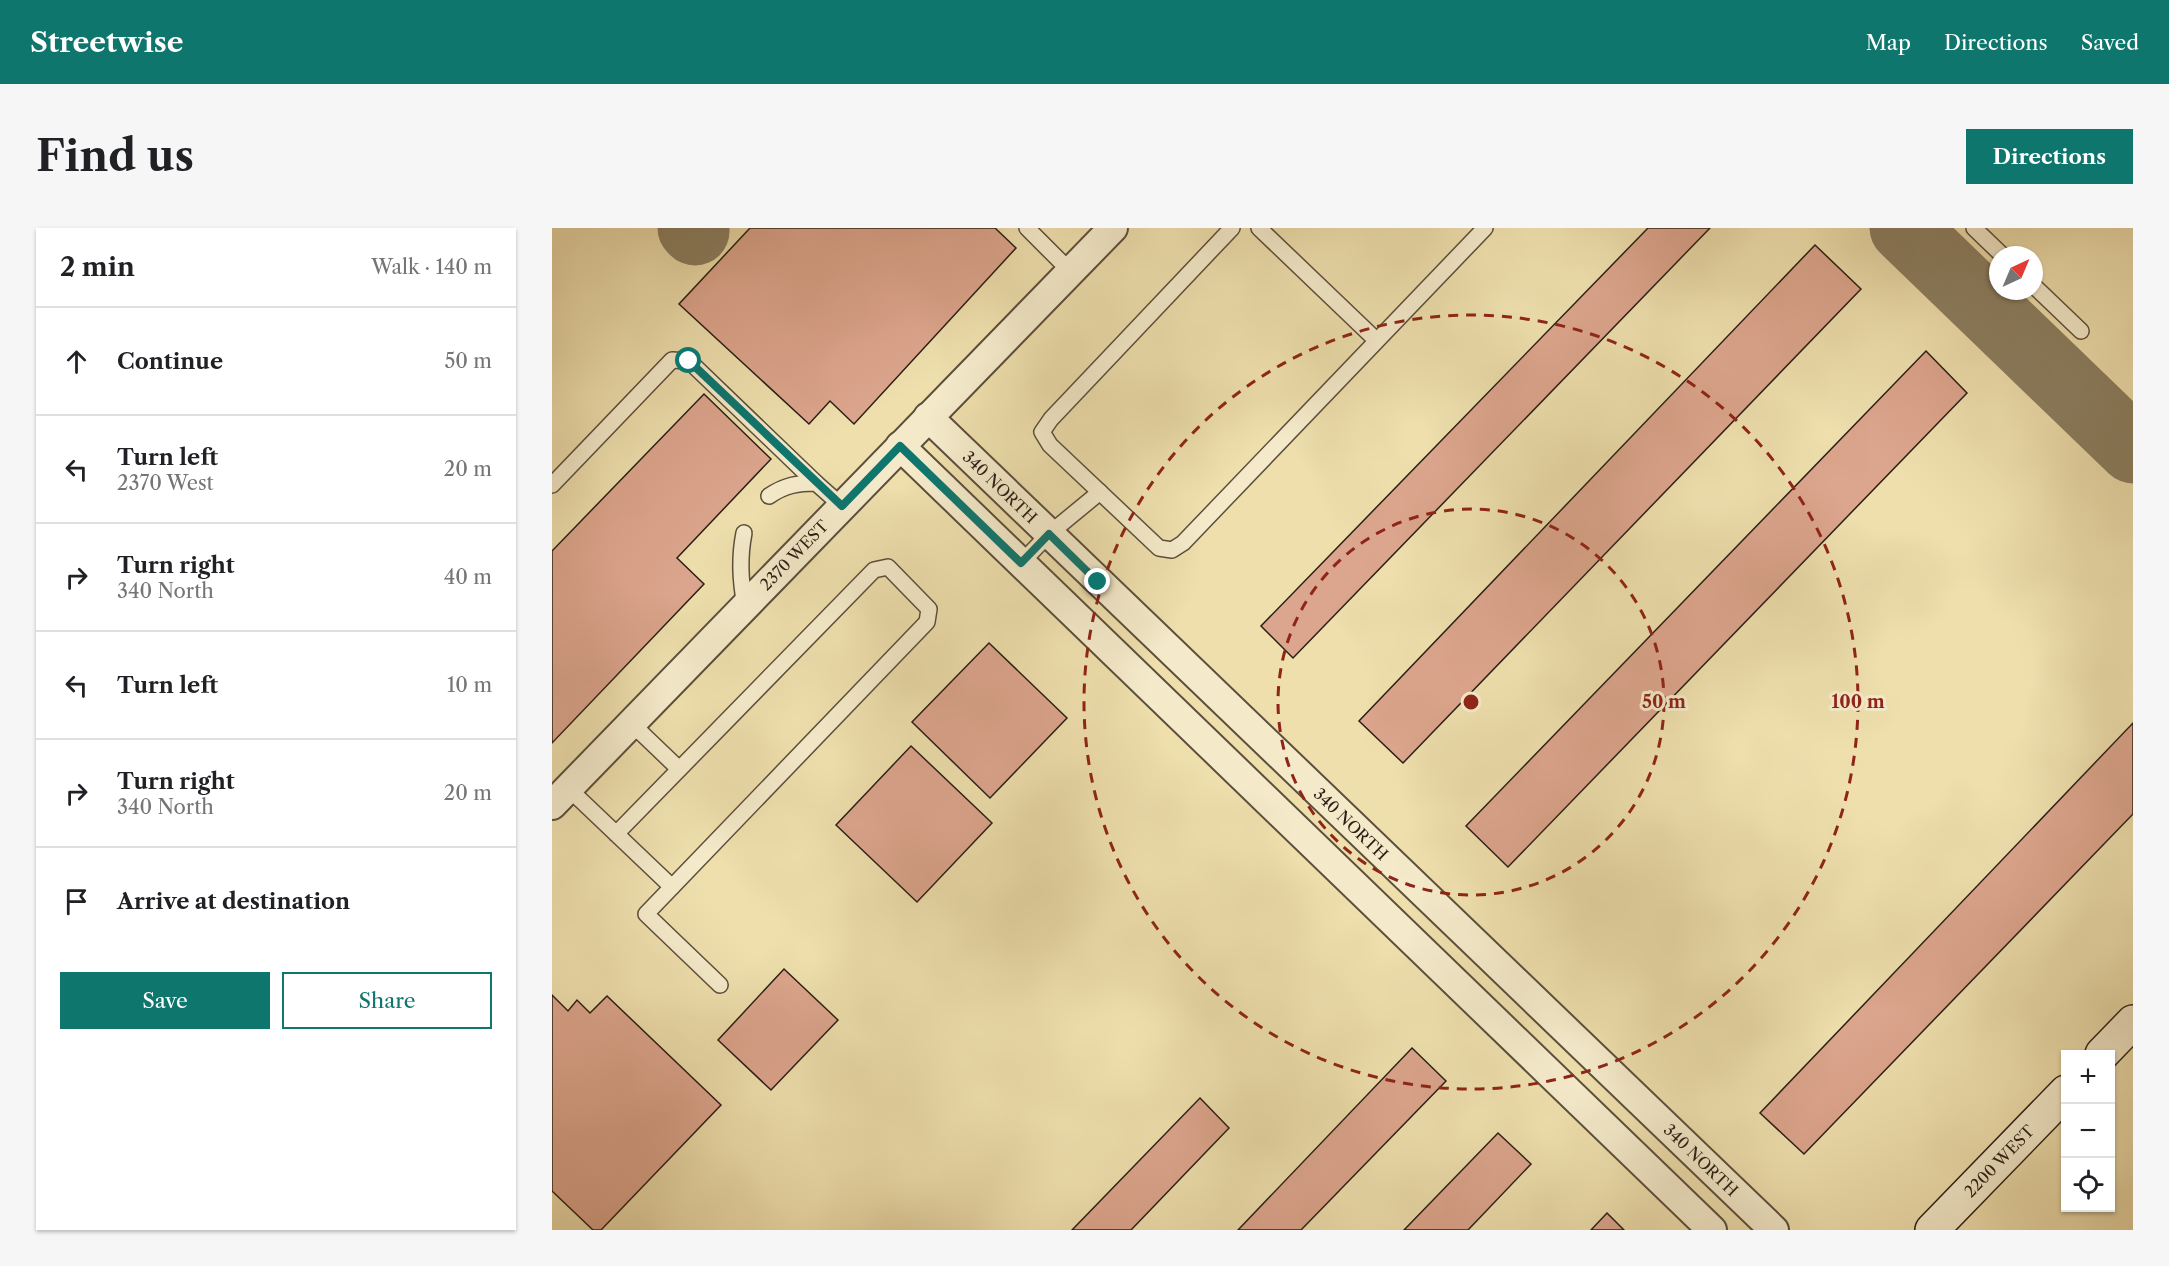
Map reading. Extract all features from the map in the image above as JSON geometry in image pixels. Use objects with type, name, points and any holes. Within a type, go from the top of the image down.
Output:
[{"type":"street","name":"2370 WEST","points":[[560,797],[1113,228]]},
{"type":"street","name":"340 NORTH","points":[[928,417],[1774,1230]]},
{"type":"street","points":[[900,446],[1712,1230]]},
{"type":"street","points":[[2106,1050],[2133,1022]]},
{"type":"street","name":"2200 WEST","points":[[1943,1227],[2061,1097]]},
{"type":"lane","points":[[1027,228],[1071,272]]},
{"type":"lane","points":[[1232,228],[1051,419],[1042,432],[1050,446],[1159,548],[1172,550],[1183,543],[1485,228]]},
{"type":"lane","points":[[1259,228],[1376,340]]},
{"type":"lane","points":[[1974,228],[1993,246]]},
{"type":"lane","points":[[2043,295],[2081,331]]},
{"type":"lane","points":[[552,485],[672,360],[689,361],[842,506]]},
{"type":"lane","points":[[769,496],[781,488],[798,483],[816,483]]},
{"type":"lane","points":[[1021,563],[1049,534],[1100,492]]},
{"type":"lane","points":[[744,532],[740,553],[745,605]]},
{"type":"lane","points":[[616,834],[874,570],[888,567],[929,609],[927,622],[646,914],[720,985]]},
{"type":"lane","points":[[631,723],[679,769]]},
{"type":"lane","points":[[560,797],[616,834],[672,887]]},
{"type":"building","points":[[750,228],[995,228],[1016,248],[854,424],[830,401],[809,424],[679,304]]},
{"type":"building","points":[[1648,228],[1710,228],[1293,658],[1261,626]]},
{"type":"building","points":[[1815,245],[1861,289],[1403,763],[1359,721]]},
{"type":"building","points":[[1926,351],[1967,393],[1508,867],[1466,826]]},
{"type":"building","points":[[704,394],[771,459],[677,558],[704,584],[552,743],[552,551]]},
{"type":"building","points":[[989,643],[1067,718],[990,798],[912,722]]},
{"type":"building","points":[[2133,723],[2133,814],[1804,1154],[1760,1113]]},
{"type":"building","points":[[911,746],[992,823],[917,902],[836,825]]},
{"type":"building","points":[[784,969],[838,1020],[771,1090],[718,1040]]},
{"type":"building","points":[[552,995],[568,1011],[577,1000],[590,1013],[607,996],[721,1105],[601,1230],[593,1230],[552,1191]]},
{"type":"building","points":[[1412,1048],[1446,1081],[1301,1230],[1238,1230]]},
{"type":"building","points":[[1200,1098],[1229,1128],[1131,1230],[1072,1230]]},
{"type":"building","points":[[1498,1133],[1531,1164],[1468,1230],[1404,1230]]},
{"type":"building","points":[[1607,1213],[1624,1230],[1591,1230]]},
{"type":"taxiway","points":[[692,228],[695,231]]},
{"type":"taxiway","points":[[1904,228],[2133,449]]},
{"type":"route","points":[[689,361],[842,506],[900,446],[1021,563],[1049,534],[1098,582]]}]
